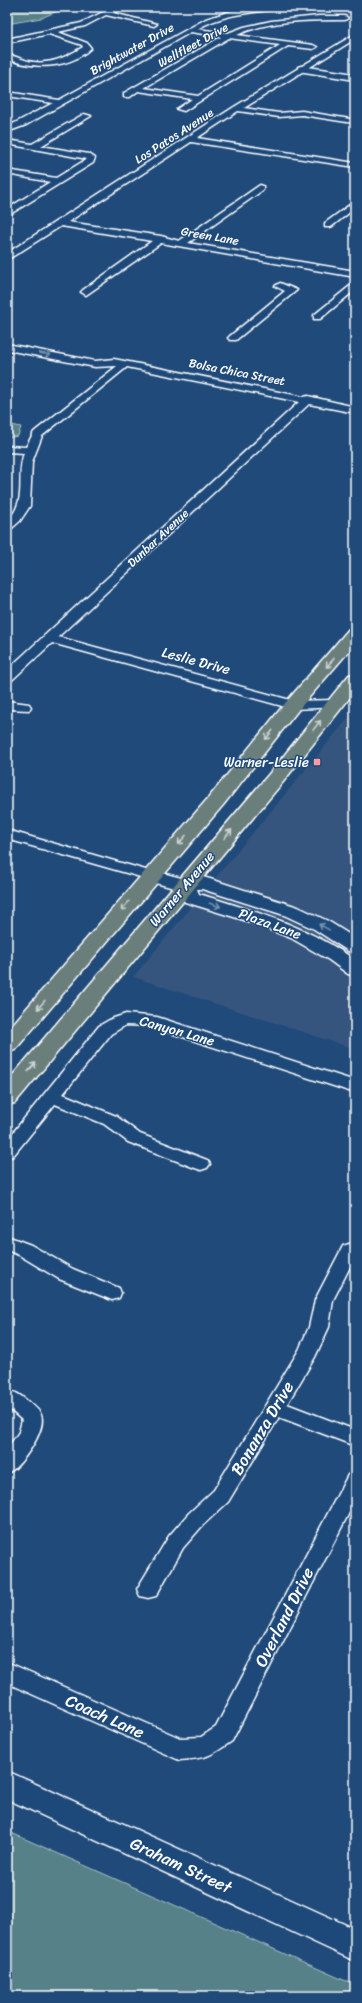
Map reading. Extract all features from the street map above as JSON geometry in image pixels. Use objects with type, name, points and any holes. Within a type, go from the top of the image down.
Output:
[{"type":"main road","points":[[7,1045],[217,800],[293,705],[355,633]]},
{"type":"main road","name":"Warner Avenue","points":[[7,1097],[276,778],[355,679]]},
{"type":"street","points":[[7,41],[83,25],[105,13],[123,7]]},
{"type":"street","name":"Brightwater Drive","points":[[7,130],[208,20],[231,13],[275,7]]},
{"type":"street","points":[[220,9],[231,13]]},
{"type":"street","points":[[105,13],[154,24]]},
{"type":"street","name":"Wellfleet Drive","points":[[127,95],[229,36],[246,28],[271,23],[319,18],[345,18]]},
{"type":"street","points":[[188,30],[313,47]]},
{"type":"street","points":[[7,56],[22,63],[47,66],[56,64],[87,46],[50,32]]},
{"type":"street","name":"Los Patos Avenue","points":[[7,258],[237,109],[354,38]]},
{"type":"street","points":[[181,109],[286,44]]},
{"type":"street","points":[[301,70],[355,77]]},
{"type":"street","points":[[138,88],[199,98]]},
{"type":"street","points":[[7,94],[60,102]]},
{"type":"street","points":[[237,109],[279,116],[302,113],[350,121]]},
{"type":"street","points":[[33,147],[87,116]]},
{"type":"street","points":[[191,140],[355,165]]},
{"type":"street","points":[[7,142],[91,158],[90,161],[7,213]]},
{"type":"street","points":[[7,172],[57,181]]},
{"type":"street","points":[[182,243],[260,188]]},
{"type":"street","points":[[328,225],[355,204]]},
{"type":"street","points":[[7,205],[17,207]]},
{"type":"street","name":"Green Lane","points":[[60,223],[161,239],[355,274]]},
{"type":"street","points":[[86,292],[161,239]]},
{"type":"street","points":[[317,317],[355,285]]},
{"type":"street","points":[[233,338],[292,290],[280,286]]},
{"type":"street","name":"Bolsa Chica Street","points":[[7,338],[104,356],[120,363],[308,399],[355,410]]},
{"type":"street","name":"Bolsa Chica Street","points":[[7,347],[95,364],[120,363]]},
{"type":"street","points":[[7,527],[22,511],[27,500],[26,465],[30,450],[42,431],[120,363]]},
{"type":"street","name":"Dunbar Avenue","points":[[7,676],[308,399]]},
{"type":"street","points":[[7,450],[30,450]]},
{"type":"street","name":"Leslie Drive","points":[[49,638],[200,678],[293,705],[335,704]]},
{"type":"street","points":[[7,705],[24,707]]},
{"type":"street","points":[[7,834],[151,876]]},
{"type":"street","name":"Plaza Lane","points":[[151,876],[185,885],[204,883],[291,911],[320,925],[355,947]]},
{"type":"street","name":"Plaza Lane","points":[[185,885],[192,898],[282,926],[335,954],[355,970]]},
{"type":"street","name":"Canyon Lane","points":[[7,1152],[105,1030],[117,1021],[132,1018],[151,1021],[355,1087]]},
{"type":"street","points":[[52,1096],[110,1120],[134,1138],[201,1164]]},
{"type":"street","points":[[7,1243],[25,1250],[66,1274],[112,1293]]},
{"type":"street","name":"Bonanza Drive","points":[[148,1589],[176,1542],[196,1519],[221,1496],[308,1352],[319,1327],[324,1300],[349,1251]]},
{"type":"street","points":[[7,1399],[11,1399],[32,1416],[29,1434],[7,1465]]},
{"type":"street","points":[[274,1407],[355,1438]]},
{"type":"street","name":"Overland Drive","points":[[205,1747],[224,1734],[355,1481]]},
{"type":"street","name":"Coach Lane","points":[[7,1672],[179,1750],[205,1747]]},
{"type":"street","name":"Graham Street","points":[[7,1785],[355,1945]]},
{"type":"shaded area","points":[[355,710],[355,1049],[133,977]]},
{"type":"green space","points":[[7,7],[68,7],[41,18],[7,24]]},
{"type":"green space","points":[[7,424],[21,427],[18,436],[7,438]]},
{"type":"green space","points":[[7,1831],[355,1985],[355,1996],[7,1996]]},
{"type":"place","name":"Warner-Leslie","points":[[317,762]]}]
